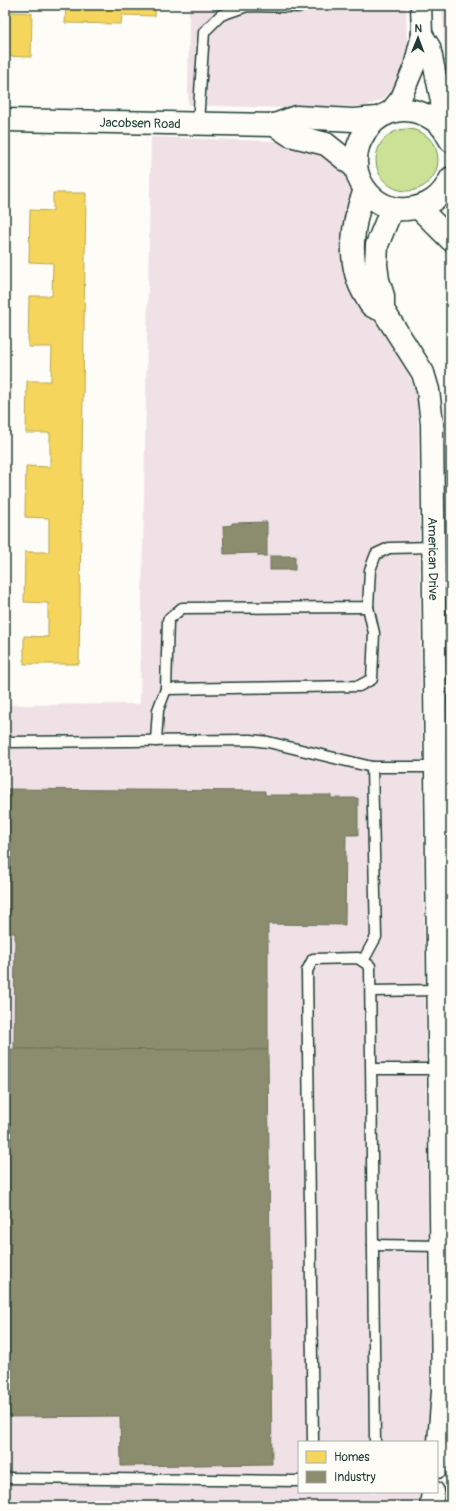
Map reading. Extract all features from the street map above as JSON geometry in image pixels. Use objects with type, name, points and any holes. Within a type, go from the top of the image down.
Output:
[{"type":"street","points":[[421,5],[422,34],[414,67],[401,98],[383,116],[367,128],[360,140],[356,153],[356,168],[359,179],[365,190],[373,198],[392,208],[405,210],[418,208],[434,201],[446,188],[451,178]]},
{"type":"street","points":[[422,34],[430,47],[447,134]]},
{"type":"street","name":"Jacobsen Road","points":[[5,120],[276,125],[296,117],[353,120],[383,116],[402,110],[417,112],[431,118],[447,134]]},
{"type":"street","points":[[276,125],[290,135],[326,144],[356,168]]},
{"type":"street","name":"American Drive","points":[[365,190],[354,222],[353,250],[360,286],[371,305],[383,310]]},
{"type":"street","name":"American Drive","points":[[392,208],[377,245],[376,265],[378,280],[383,296],[383,310],[423,373],[428,390],[432,423],[442,1391],[438,1452]]},
{"type":"street","points":[[418,208],[451,240]]},
{"type":"street","points":[[431,1506],[433,1493]]},
{"type":"lane","points":[[198,123],[204,32],[221,15],[247,6],[300,7],[302,5]]},
{"type":"lane","points":[[166,688],[359,686],[372,678],[374,633],[368,607],[370,570],[376,554],[389,548],[434,547]]},
{"type":"lane","points":[[156,741],[158,710],[166,688],[168,620],[182,608],[368,607]]},
{"type":"lane","points":[[5,742],[251,740],[268,742],[372,767],[436,767]]},
{"type":"lane","points":[[363,961],[376,937],[372,767]]},
{"type":"lane","points":[[314,1441],[307,971],[313,959],[358,958],[370,966],[371,992],[375,1441]]},
{"type":"lane","points":[[371,992],[439,990]]},
{"type":"lane","points":[[372,1069],[439,1069]]},
{"type":"lane","points":[[374,1245],[441,1246]]},
{"type":"lane","points":[[5,1478],[298,1481]]},
{"type":"path","points":[[448,5],[451,34]]},
{"type":"shaded area","points":[[189,5],[406,5],[407,44],[404,65],[400,78],[392,90],[382,100],[366,106],[288,108],[188,105]]},
{"type":"shaded area","points":[[442,5],[451,5],[451,86],[445,53]]},
{"type":"shaded area","points":[[151,137],[298,142],[314,146],[345,172],[352,183],[353,193],[347,271],[377,323],[404,365],[416,391],[418,413],[430,1437],[429,1441],[298,1441],[298,1493],[420,1493],[417,1506],[5,1506],[5,705],[140,704]]},
{"type":"green space","points":[[401,129],[413,129],[429,138],[436,148],[438,160],[436,172],[429,182],[413,191],[401,191],[390,186],[381,177],[376,166],[376,154],[381,143],[390,134]]},
{"type":"building: Homes","points":[[66,5],[156,5],[155,16],[122,15],[121,24],[65,23]]},
{"type":"building: Homes","points":[[5,12],[32,13],[31,57],[5,56]]},
{"type":"building: Homes","points":[[53,193],[86,193],[79,664],[24,664],[24,636],[48,637],[48,603],[24,602],[25,552],[49,552],[49,518],[25,517],[26,466],[50,467],[50,433],[26,433],[27,381],[51,381],[52,347],[28,347],[29,296],[52,296],[53,263],[29,262],[30,210],[53,211]]},
{"type":"building: Industry","points":[[267,522],[267,556],[258,556],[258,553],[224,554],[223,526],[232,525],[232,523]]},
{"type":"building: Industry","points":[[270,556],[295,556],[295,570],[270,570]]},
{"type":"building: Industry","points":[[5,789],[265,791],[265,795],[331,795],[331,798],[358,798],[358,835],[346,835],[345,925],[268,924],[268,1050],[14,1049],[15,933],[5,933]]},
{"type":"building: Industry","points":[[5,1050],[268,1050],[272,1464],[121,1466],[120,1416],[5,1417]]}]
